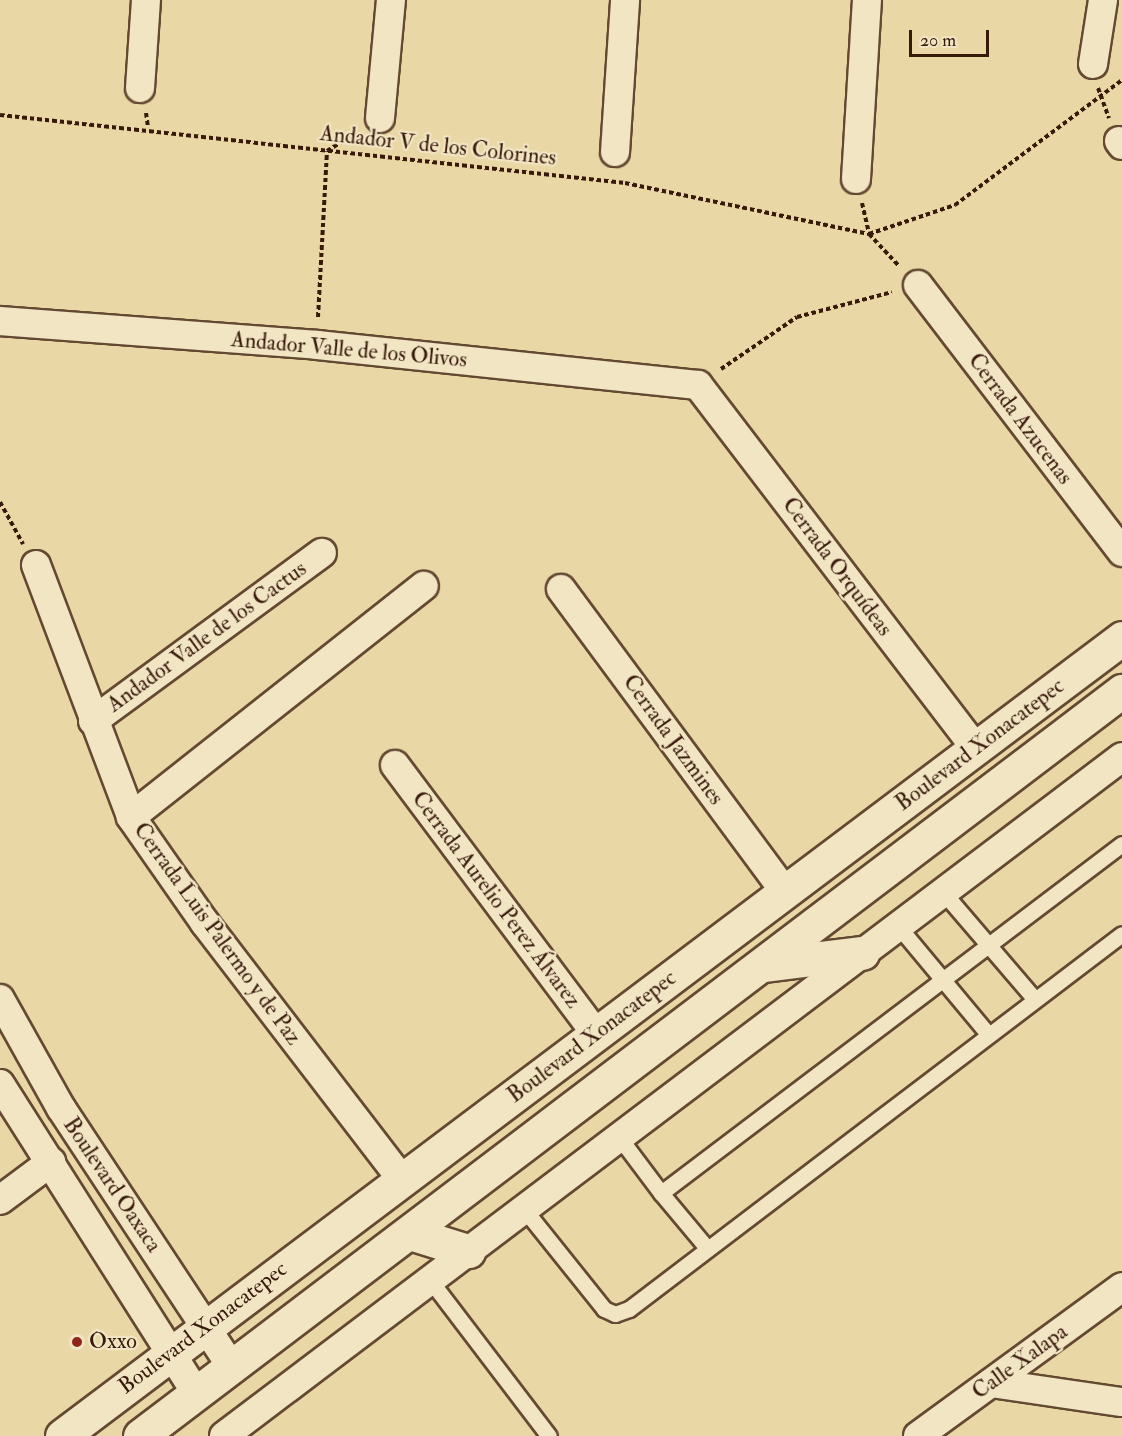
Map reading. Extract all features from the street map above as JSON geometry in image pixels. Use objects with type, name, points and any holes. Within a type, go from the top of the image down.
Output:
[{"type":"main road","name":"Boulevard Xonacatepec","points":[[62,1436],[401,1178],[1122,638]]},
{"type":"main road","name":"Boulevard Xonacatepec","points":[[140,1436],[413,1234],[761,965],[1122,691]]},
{"type":"main road","points":[[761,965],[862,953]]},
{"type":"main road","points":[[413,1234],[468,1251]]},
{"type":"street","points":[[140,88],[147,0]]},
{"type":"street","points":[[380,118],[390,0]]},
{"type":"street","points":[[615,152],[625,0]]},
{"type":"street","points":[[856,179],[867,0]]},
{"type":"street","points":[[1093,64],[1103,0]]},
{"type":"street","name":"Cerrada Azucenas","points":[[918,285],[1122,552]]},
{"type":"street","name":"Andador Valle de los Olivos","points":[[0,321],[317,345],[698,385]]},
{"type":"street","name":"Cerrada Orquídeas","points":[[698,385],[976,748]]},
{"type":"street","name":"Andador Valle de los Cactus","points":[[93,722],[322,553]]},
{"type":"street","name":"Cerrada Luis Palermo y de Paz","points":[[36,565],[93,722],[131,817],[401,1178]]},
{"type":"street","points":[[131,817],[424,586]]},
{"type":"street","name":"Cerrada Jazmines","points":[[561,589],[785,892]]},
{"type":"street","points":[[224,1436],[1122,757]]},
{"type":"street","name":"Cerrada Aurelio Perez Álvarez","points":[[395,765],[596,1034]]},
{"type":"street","name":"Boulevard Oaxaca","points":[[0,999],[61,1108],[232,1366]]},
{"type":"street","name":"Boulevard Oaxaca","points":[[0,1084],[51,1162],[169,1355],[197,1394]]},
{"type":"street","points":[[0,1200],[51,1162]]},
{"type":"street","name":"Calle Xalapa","points":[[918,1436],[1122,1287]]},
{"type":"street","points":[[991,1383],[1122,1402]]},
{"type":"lane","points":[[662,1193],[1122,844]]},
{"type":"lane","points":[[944,892],[1034,998]]},
{"type":"lane","points":[[898,926],[987,1033]]},
{"type":"lane","points":[[524,1209],[604,1309],[615,1314],[629,1309],[987,1033],[1122,934]]},
{"type":"lane","points":[[619,1137],[707,1248]]},
{"type":"lane","points":[[430,1280],[549,1436]]},
{"type":"path","points":[[698,385],[797,317],[918,285],[869,234],[955,205],[1122,80]]},
{"type":"path","name":"Andador V de los Colorines","points":[[0,115],[625,183],[869,234]]},
{"type":"path","points":[[317,345],[327,151],[380,118]]},
{"type":"path","points":[[0,502],[36,565]]},
{"type":"place","name":"Oxxo","points":[[77,1342]]}]
